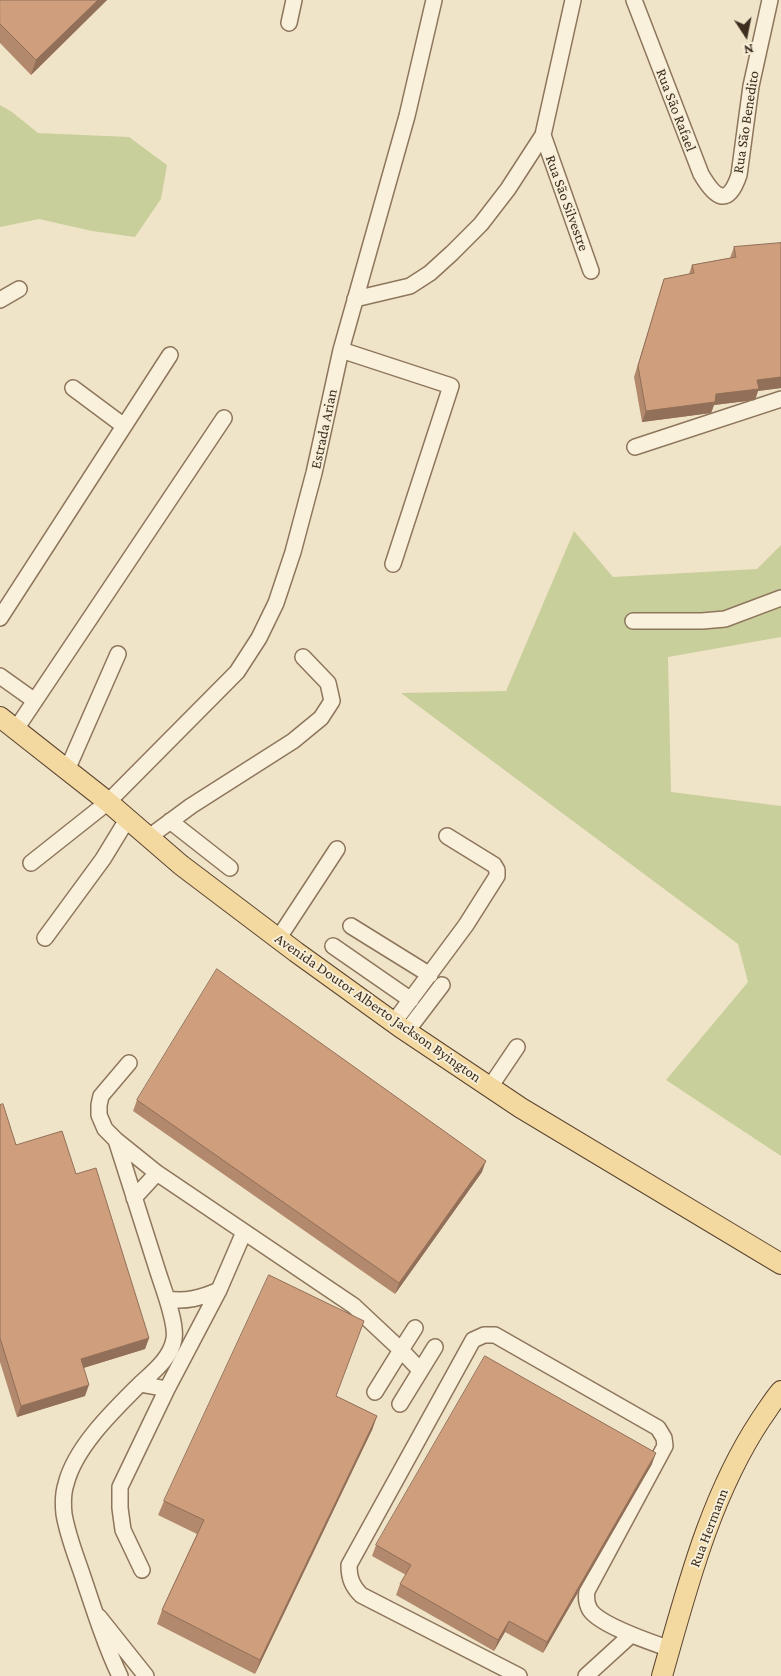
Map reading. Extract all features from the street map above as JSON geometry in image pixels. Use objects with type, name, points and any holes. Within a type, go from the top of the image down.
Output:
[{"type":"main road","name":"Avenida Doutor Alberto Jackson Byington","points":[[0,717],[128,818],[182,865],[278,938],[401,1027],[521,1108],[781,1264]]},
{"type":"main road","name":"Rua Hermann","points":[[662,1676],[686,1591],[711,1516],[746,1441],[781,1391]]},
{"type":"street","points":[[289,23],[294,0]]},
{"type":"street","name":"Estrada Arian","points":[[31,863],[108,802],[237,672],[259,638],[276,603],[293,552],[314,473],[341,350],[407,116],[434,0]]},
{"type":"street","points":[[355,299],[410,286],[438,266],[481,224],[508,189],[543,135],[572,0]]},
{"type":"street","name":"Rua São Rafael","points":[[634,0],[701,174],[708,187],[715,195],[723,196],[731,192],[735,186]]},
{"type":"street","name":"Rua São Benedito","points":[[735,186],[739,175],[750,86],[770,0]]},
{"type":"street","name":"Rua São Silvestre","points":[[543,135],[591,271]]},
{"type":"street","points":[[0,300],[19,289]]},
{"type":"street","points":[[341,350],[451,386],[393,564]]},
{"type":"street","points":[[0,618],[170,355]]},
{"type":"street","points":[[73,388],[124,426]]},
{"type":"street","points":[[635,447],[781,399]]},
{"type":"street","points":[[16,729],[224,418]]},
{"type":"street","points":[[633,621],[725,619],[781,598]]},
{"type":"street","points":[[67,770],[118,654]]},
{"type":"street","points":[[149,837],[293,741],[321,718],[332,701],[328,683],[303,657]]},
{"type":"street","points":[[0,676],[35,701]]},
{"type":"street","points":[[45,938],[103,859],[128,818]]},
{"type":"street","points":[[170,822],[230,868]]},
{"type":"street","points":[[401,1027],[411,1000],[466,925],[498,873],[494,865],[447,836]]},
{"type":"street","points":[[278,938],[337,849]]},
{"type":"street","points":[[351,926],[430,975]]},
{"type":"street","points":[[333,946],[411,1000]]},
{"type":"street","points":[[401,1027],[442,985]]},
{"type":"street","points":[[490,1087],[517,1047]]},
{"type":"street","points":[[129,1063],[101,1096],[99,1105],[100,1115],[105,1129],[157,1173],[354,1306],[420,1370]]},
{"type":"street","points":[[116,1140],[174,1329],[174,1339],[170,1351],[158,1368],[100,1426],[77,1457],[66,1483],[64,1513],[70,1536],[110,1657],[120,1676]]},
{"type":"street","points":[[134,1198],[157,1173]]},
{"type":"street","points":[[142,1570],[123,1530],[120,1487],[167,1389],[219,1290],[244,1232]]},
{"type":"street","points":[[166,1299],[192,1300],[219,1290]]},
{"type":"street","points":[[374,1392],[415,1328]]},
{"type":"street","points":[[519,1676],[361,1595],[352,1585],[349,1573],[349,1566],[473,1340],[484,1334],[495,1335],[658,1428],[662,1433],[665,1446],[586,1595],[590,1609],[595,1615],[631,1636],[670,1649]]},
{"type":"street","points":[[400,1404],[435,1347]]},
{"type":"street","points":[[140,1384],[167,1389]]},
{"type":"street","points":[[94,1610],[146,1676]]},
{"type":"street","points":[[586,1676],[631,1636]]},
{"type":"green space","points":[[0,105],[38,133],[129,137],[167,165],[161,199],[135,237],[92,231],[39,219],[0,227]]},
{"type":"green space","points":[[574,531],[613,577],[757,569],[781,545],[781,637],[668,657],[671,792],[781,806],[781,1156],[666,1080],[748,982],[738,944],[401,693],[506,691]]},
{"type":"building","points":[[0,0],[98,0],[36,60],[0,24]]},
{"type":"building","points":[[781,243],[781,377],[757,380],[759,389],[716,394],[715,402],[646,411],[638,366],[664,279],[694,273],[692,265],[736,257],[734,247]]},
{"type":"building","points":[[217,969],[486,1161],[399,1283],[137,1100]]},
{"type":"building","points":[[3,1104],[16,1145],[62,1131],[76,1174],[96,1168],[149,1338],[81,1359],[89,1385],[21,1406],[0,1338],[0,1105]]},
{"type":"building","points":[[269,1275],[364,1321],[336,1396],[377,1416],[260,1660],[162,1610],[204,1520],[164,1501]]},
{"type":"building","points":[[485,1356],[656,1453],[547,1642],[509,1621],[498,1640],[400,1584],[411,1565],[376,1545]]}]
